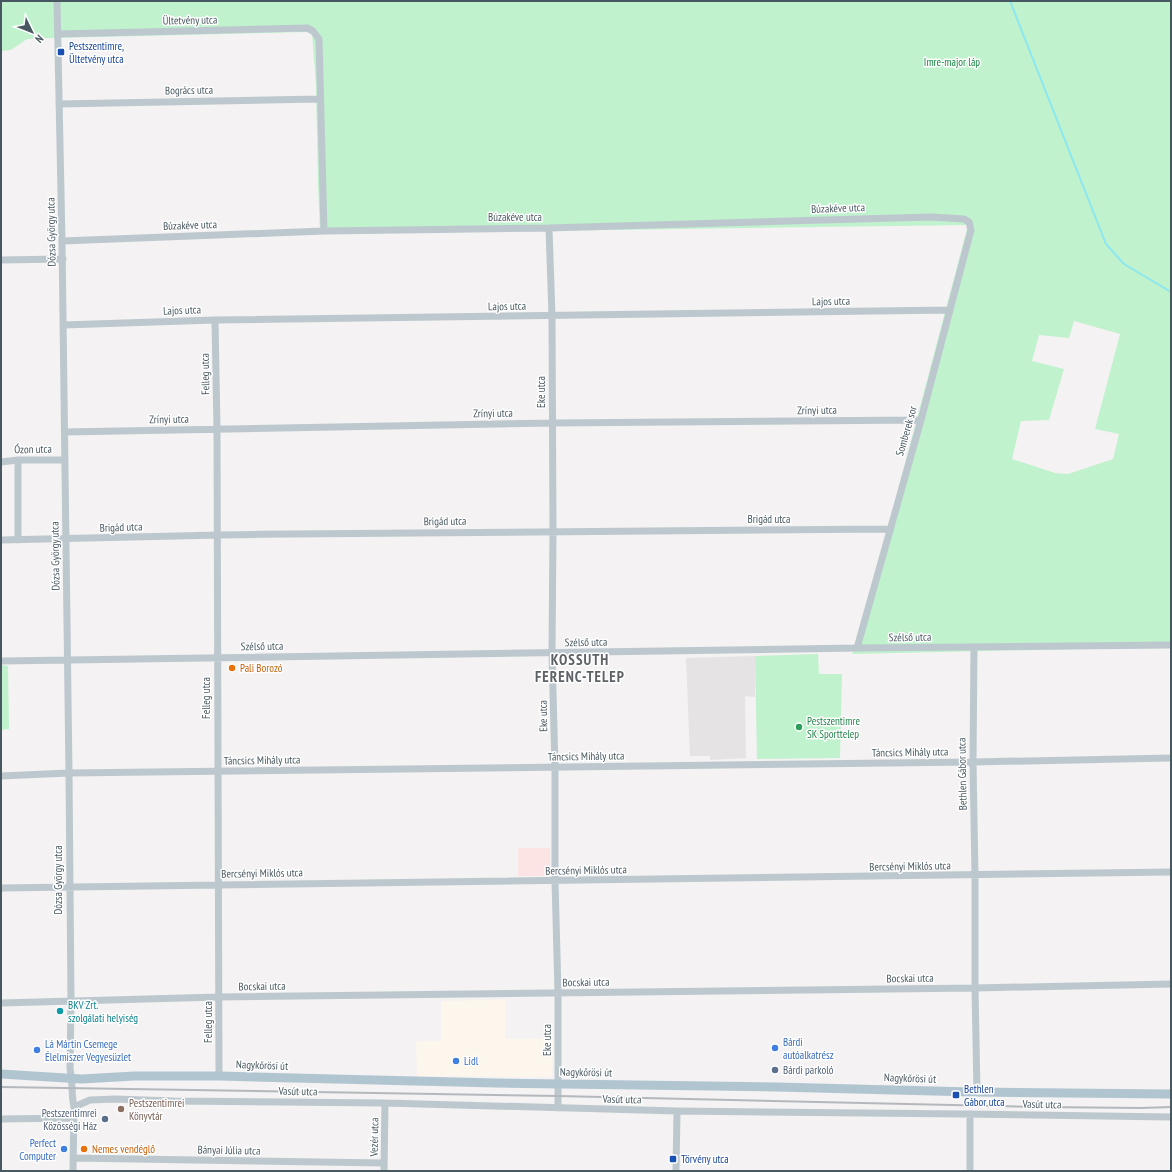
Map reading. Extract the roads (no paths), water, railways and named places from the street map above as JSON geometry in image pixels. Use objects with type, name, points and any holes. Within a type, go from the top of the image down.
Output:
[{"type":"main road","name":"Nagykőrösi út","points":[[1,1074],[72,1078],[219,1076],[558,1084],[776,1086],[977,1092],[1171,1094]]},
{"type":"street","name":"Dózsa György utca","points":[[57,1],[63,259],[64,460],[69,773],[70,1069],[74,1107],[73,1171]]},
{"type":"street","name":"Ültetvény utca","points":[[58,34],[307,28],[313,31],[319,39],[320,99]]},
{"type":"street","name":"Bogrács utca","points":[[59,104],[320,99]]},
{"type":"street","points":[[320,99],[324,231]]},
{"type":"street","name":"Búzakéve utca","points":[[62,241],[324,231],[550,228],[931,217],[952,217],[967,220]]},
{"type":"street","name":"Somberek sor","points":[[857,648],[921,420],[971,230],[971,225],[967,220]]},
{"type":"street","name":"Eke utca","points":[[550,228],[552,316],[552,653],[558,993],[558,1108]]},
{"type":"street","points":[[1,260],[63,259]]},
{"type":"street","name":"Lajos utca","points":[[63,325],[214,320],[950,310]]},
{"type":"street","name":"Felleg utca","points":[[214,320],[217,429],[219,1076]]},
{"type":"street","name":"Zrínyi utca","points":[[64,432],[552,423],[921,420]]},
{"type":"street","points":[[18,460],[18,540]]},
{"type":"street","name":"Ózon utca","points":[[1,462],[18,460],[64,460]]},
{"type":"street","name":"Brigád utca","points":[[1,540],[217,535],[553,531],[890,530]]},
{"type":"street","name":"Szélső utca","points":[[1,661],[857,648],[1171,645]]},
{"type":"street","name":"Bethlen Gábor utca","points":[[974,647],[973,762],[977,1092]]},
{"type":"street","name":"Táncsics Mihály utca","points":[[1,776],[69,773],[973,762],[1171,758]]},
{"type":"street","name":"Bercsényi Miklós utca","points":[[1,888],[975,876],[1171,872]]},
{"type":"street","name":"Bocskai utca","points":[[1,1003],[219,997],[975,988],[1171,984]]},
{"type":"street","name":"Vasút utca","points":[[74,1107],[90,1100],[103,1099],[385,1103],[677,1111],[1171,1118]]},
{"type":"street","name":"Vezér utca","points":[[384,1171],[385,1103]]},
{"type":"street","points":[[676,1171],[677,1111]]},
{"type":"street","points":[[970,1114],[970,1171]]},
{"type":"street","points":[[1,1119],[74,1118]]},
{"type":"street","name":"Bányai Júlia utca","points":[[73,1158],[384,1163]]},
{"type":"waterway","points":[[1010,1],[1106,244],[1124,264],[1171,292]]},
{"type":"railway","points":[[1,1087],[558,1096],[1040,1107],[1171,1107]]},
{"type":"place","name":"Pestszentimre, Ültetvény utca","points":[[61,52]]},
{"type":"place","name":"Pali Borozó","points":[[232,668]]},
{"type":"place","name":"Pestszentimre SK Sporttelep","points":[[799,727]]},
{"type":"place","name":"BKV Zrt. szolgálati helyiség","points":[[60,1011]]},
{"type":"place","name":"Bárdi autóalkatrész","points":[[775,1048]]},
{"type":"place","name":"Lá Mártin Csemege Élelmiszer Vegyesüzlet","points":[[37,1050]]},
{"type":"place","name":"Lidl","points":[[456,1061]]},
{"type":"place","name":"Bárdi parkoló","points":[[775,1070]]},
{"type":"place","name":"Bethlen Gábor utca","points":[[956,1095]]},
{"type":"place","name":"Pestszentimrei Könyvtár","points":[[121,1109]]},
{"type":"place","name":"Pestszentimrei Közösségi Ház","points":[[105,1119]]},
{"type":"place","name":"Perfect Computer","points":[[64,1149]]},
{"type":"place","name":"Nemes vendéglő","points":[[84,1149]]},
{"type":"place","name":"Törvény utca","points":[[673,1159]]},
{"type":"district","name":"KOSSUTH FERENC-TELEP","points":[[580,668]]},
{"type":"park label","name":"Imre-major láp","points":[[952,62]]}]
